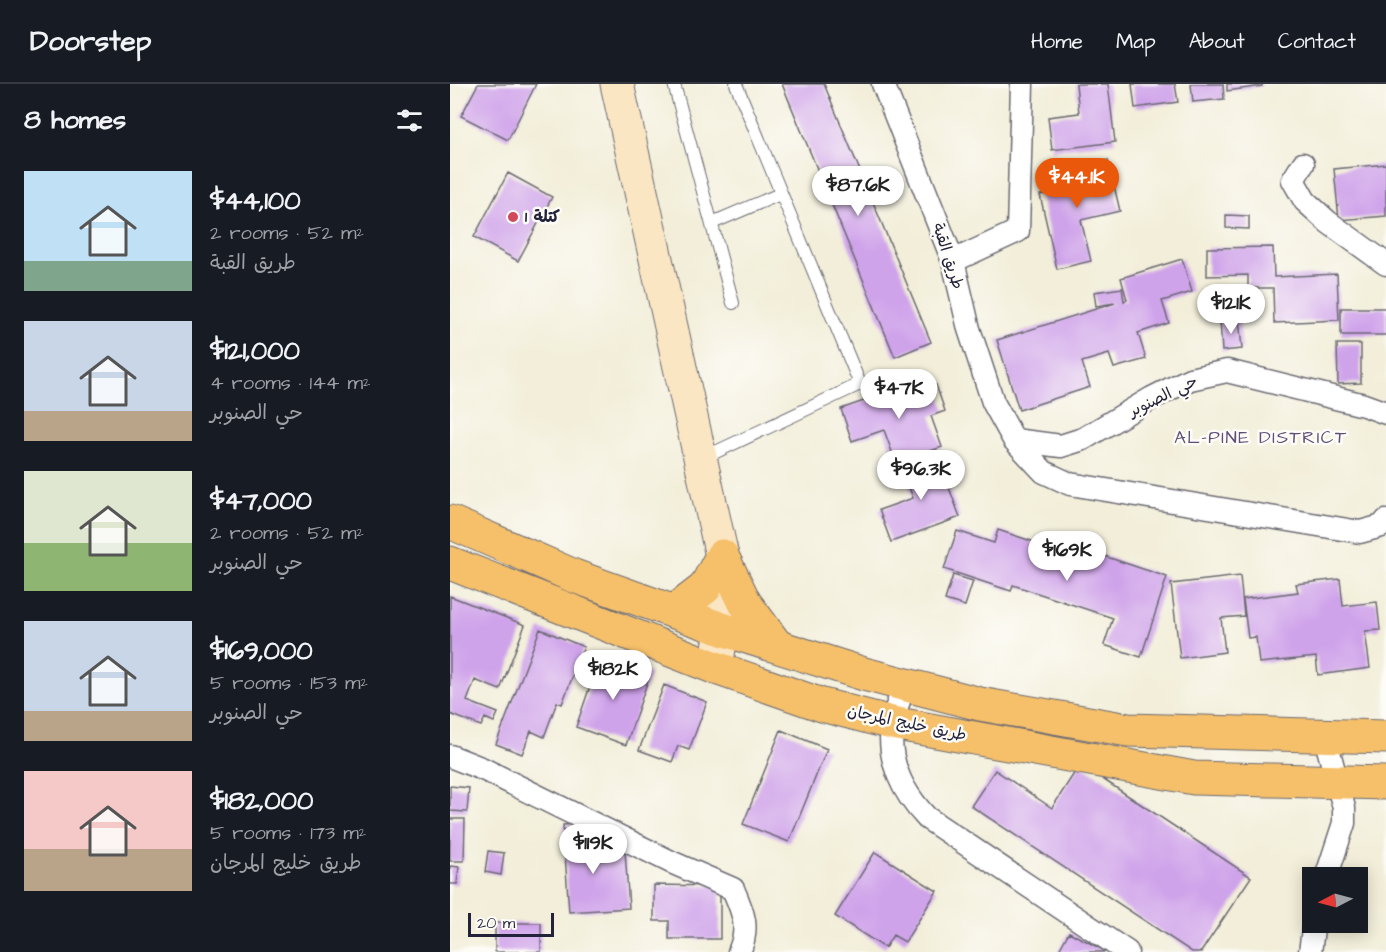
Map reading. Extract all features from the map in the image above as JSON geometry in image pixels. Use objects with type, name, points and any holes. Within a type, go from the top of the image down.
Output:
[{"type":"main road","name":"طريق خليج المرجان","points":[[450,522],[574,576],[722,629],[980,704],[1128,730],[1386,737]]},
{"type":"main road","points":[[675,611],[705,588],[722,556]]},
{"type":"main road","points":[[722,556],[745,603],[777,646]]},
{"type":"main road","name":"طريق خليج المرجان","points":[[450,563],[717,668],[822,705],[892,723],[1194,778],[1386,783]]},
{"type":"street","points":[[617,84],[722,556],[722,629],[717,668]]},
{"type":"street","name":"طريق القبة","points":[[883,84],[953,261],[969,329],[993,402],[1014,440]]},
{"type":"street","points":[[953,261],[1018,231],[1022,84]]},
{"type":"street","points":[[1304,164],[1293,180],[1305,201],[1328,222],[1386,264]]},
{"type":"street","name":"حي الصنوبر","points":[[1014,440],[1061,447],[1083,439],[1152,398],[1190,380],[1227,371],[1364,405],[1386,413]]},
{"type":"street","points":[[1014,440],[1044,472],[1070,484],[1360,532],[1382,526],[1386,522]]},
{"type":"street","points":[[905,684],[892,723],[892,753],[902,787],[913,804],[927,818],[1127,952]]},
{"type":"street","points":[[1325,737],[1344,808],[1344,823],[1330,867]]},
{"type":"street","points":[[450,756],[483,769],[671,862],[733,889],[745,919],[743,942],[739,952]]},
{"type":"street","points":[[1310,952],[1313,933]]},
{"type":"lane","points":[[675,84],[733,303]]},
{"type":"lane","points":[[700,460],[860,384],[736,84]]},
{"type":"lane","points":[[712,223],[780,194]]},
{"type":"building","points":[[478,84],[536,84],[508,140],[461,116]]},
{"type":"building","points":[[782,84],[824,84],[931,342],[895,357]]},
{"type":"building","points":[[1076,84],[1108,84],[1115,142],[1052,150],[1048,117],[1079,113]]},
{"type":"building","points":[[1132,84],[1175,84],[1178,102],[1135,108]]},
{"type":"building","points":[[1191,84],[1223,84],[1224,99],[1193,102]]},
{"type":"building","points":[[1227,84],[1262,84],[1262,86],[1227,91]]},
{"type":"building","points":[[1108,160],[1120,211],[1081,220],[1091,261],[1057,269],[1040,195],[1056,191],[1052,173]]},
{"type":"building","points":[[1386,164],[1386,216],[1339,220],[1334,169]]},
{"type":"building","name":"كتلة 1","points":[[508,173],[552,197],[518,261],[474,237]]},
{"type":"building","points":[[1226,215],[1249,216],[1249,229],[1226,228]]},
{"type":"building","points":[[1273,247],[1274,277],[1337,274],[1339,320],[1274,323],[1273,288],[1248,288],[1248,275],[1207,276],[1207,248]]},
{"type":"building","points":[[1182,259],[1192,292],[1162,301],[1169,323],[1138,333],[1146,359],[1114,368],[1109,354],[1082,362],[1090,387],[1019,410],[997,340],[1115,303],[1096,306],[1094,292],[1122,288],[1124,301],[1127,300],[1121,278]]},
{"type":"building","points":[[1341,308],[1386,308],[1386,335],[1341,335]]},
{"type":"building","points":[[1239,318],[1242,349],[1222,351],[1220,320]]},
{"type":"building","points":[[1337,344],[1361,344],[1361,383],[1338,384]]},
{"type":"building","points":[[909,385],[912,393],[936,385],[945,411],[931,416],[942,447],[896,463],[884,430],[852,441],[841,409]]},
{"type":"building","points":[[936,453],[960,517],[891,542],[879,510],[913,498],[901,466]]},
{"type":"building","points":[[998,530],[1095,562],[1098,554],[1167,577],[1141,657],[1104,645],[1113,618],[1013,585],[1011,591],[944,569],[957,531],[994,543]]},
{"type":"building","points":[[953,575],[973,581],[965,606],[945,600]]},
{"type":"building","points":[[1240,576],[1244,616],[1221,618],[1225,652],[1180,658],[1171,584]]},
{"type":"building","points":[[1340,579],[1343,606],[1377,602],[1380,630],[1365,631],[1370,668],[1318,675],[1316,657],[1259,663],[1256,637],[1248,638],[1243,599],[1298,592],[1296,584]]},
{"type":"building","points":[[450,596],[525,625],[500,690],[475,680],[467,701],[498,713],[494,722],[485,718],[481,726],[450,714]]},
{"type":"building","points":[[540,629],[584,647],[562,704],[557,702],[544,737],[531,731],[522,754],[496,744]]},
{"type":"building","points":[[600,657],[650,674],[626,745],[576,727]]},
{"type":"building","points":[[664,685],[707,702],[689,750],[678,746],[672,762],[639,750]]},
{"type":"building","points":[[781,730],[827,749],[789,842],[743,824]]},
{"type":"building","points":[[1080,764],[1251,877],[1201,952],[1192,952],[971,806],[995,770],[1052,808]]},
{"type":"building","points":[[450,786],[469,788],[467,812],[450,811]]},
{"type":"building","points":[[450,819],[465,819],[464,861],[450,861]]},
{"type":"building","points":[[585,824],[587,854],[625,851],[629,908],[569,912],[563,825]]},
{"type":"building","points":[[488,851],[504,853],[501,875],[485,872]]},
{"type":"building","points":[[875,852],[937,891],[905,942],[893,935],[885,948],[835,916]]},
{"type":"building","points":[[450,866],[459,867],[457,884],[450,884]]},
{"type":"building","points":[[654,885],[720,886],[720,939],[669,939],[669,921],[654,921]]},
{"type":"building","points":[[495,923],[541,923],[541,952],[495,952]]},
{"type":"building","points":[[1069,932],[1103,950],[1105,952],[1058,952]]},
{"type":"place","name":"كتلة 1","points":[[513,217]]},
{"type":"district","name":"AL-PINE DISTRICT","points":[[1261,437]]}]
